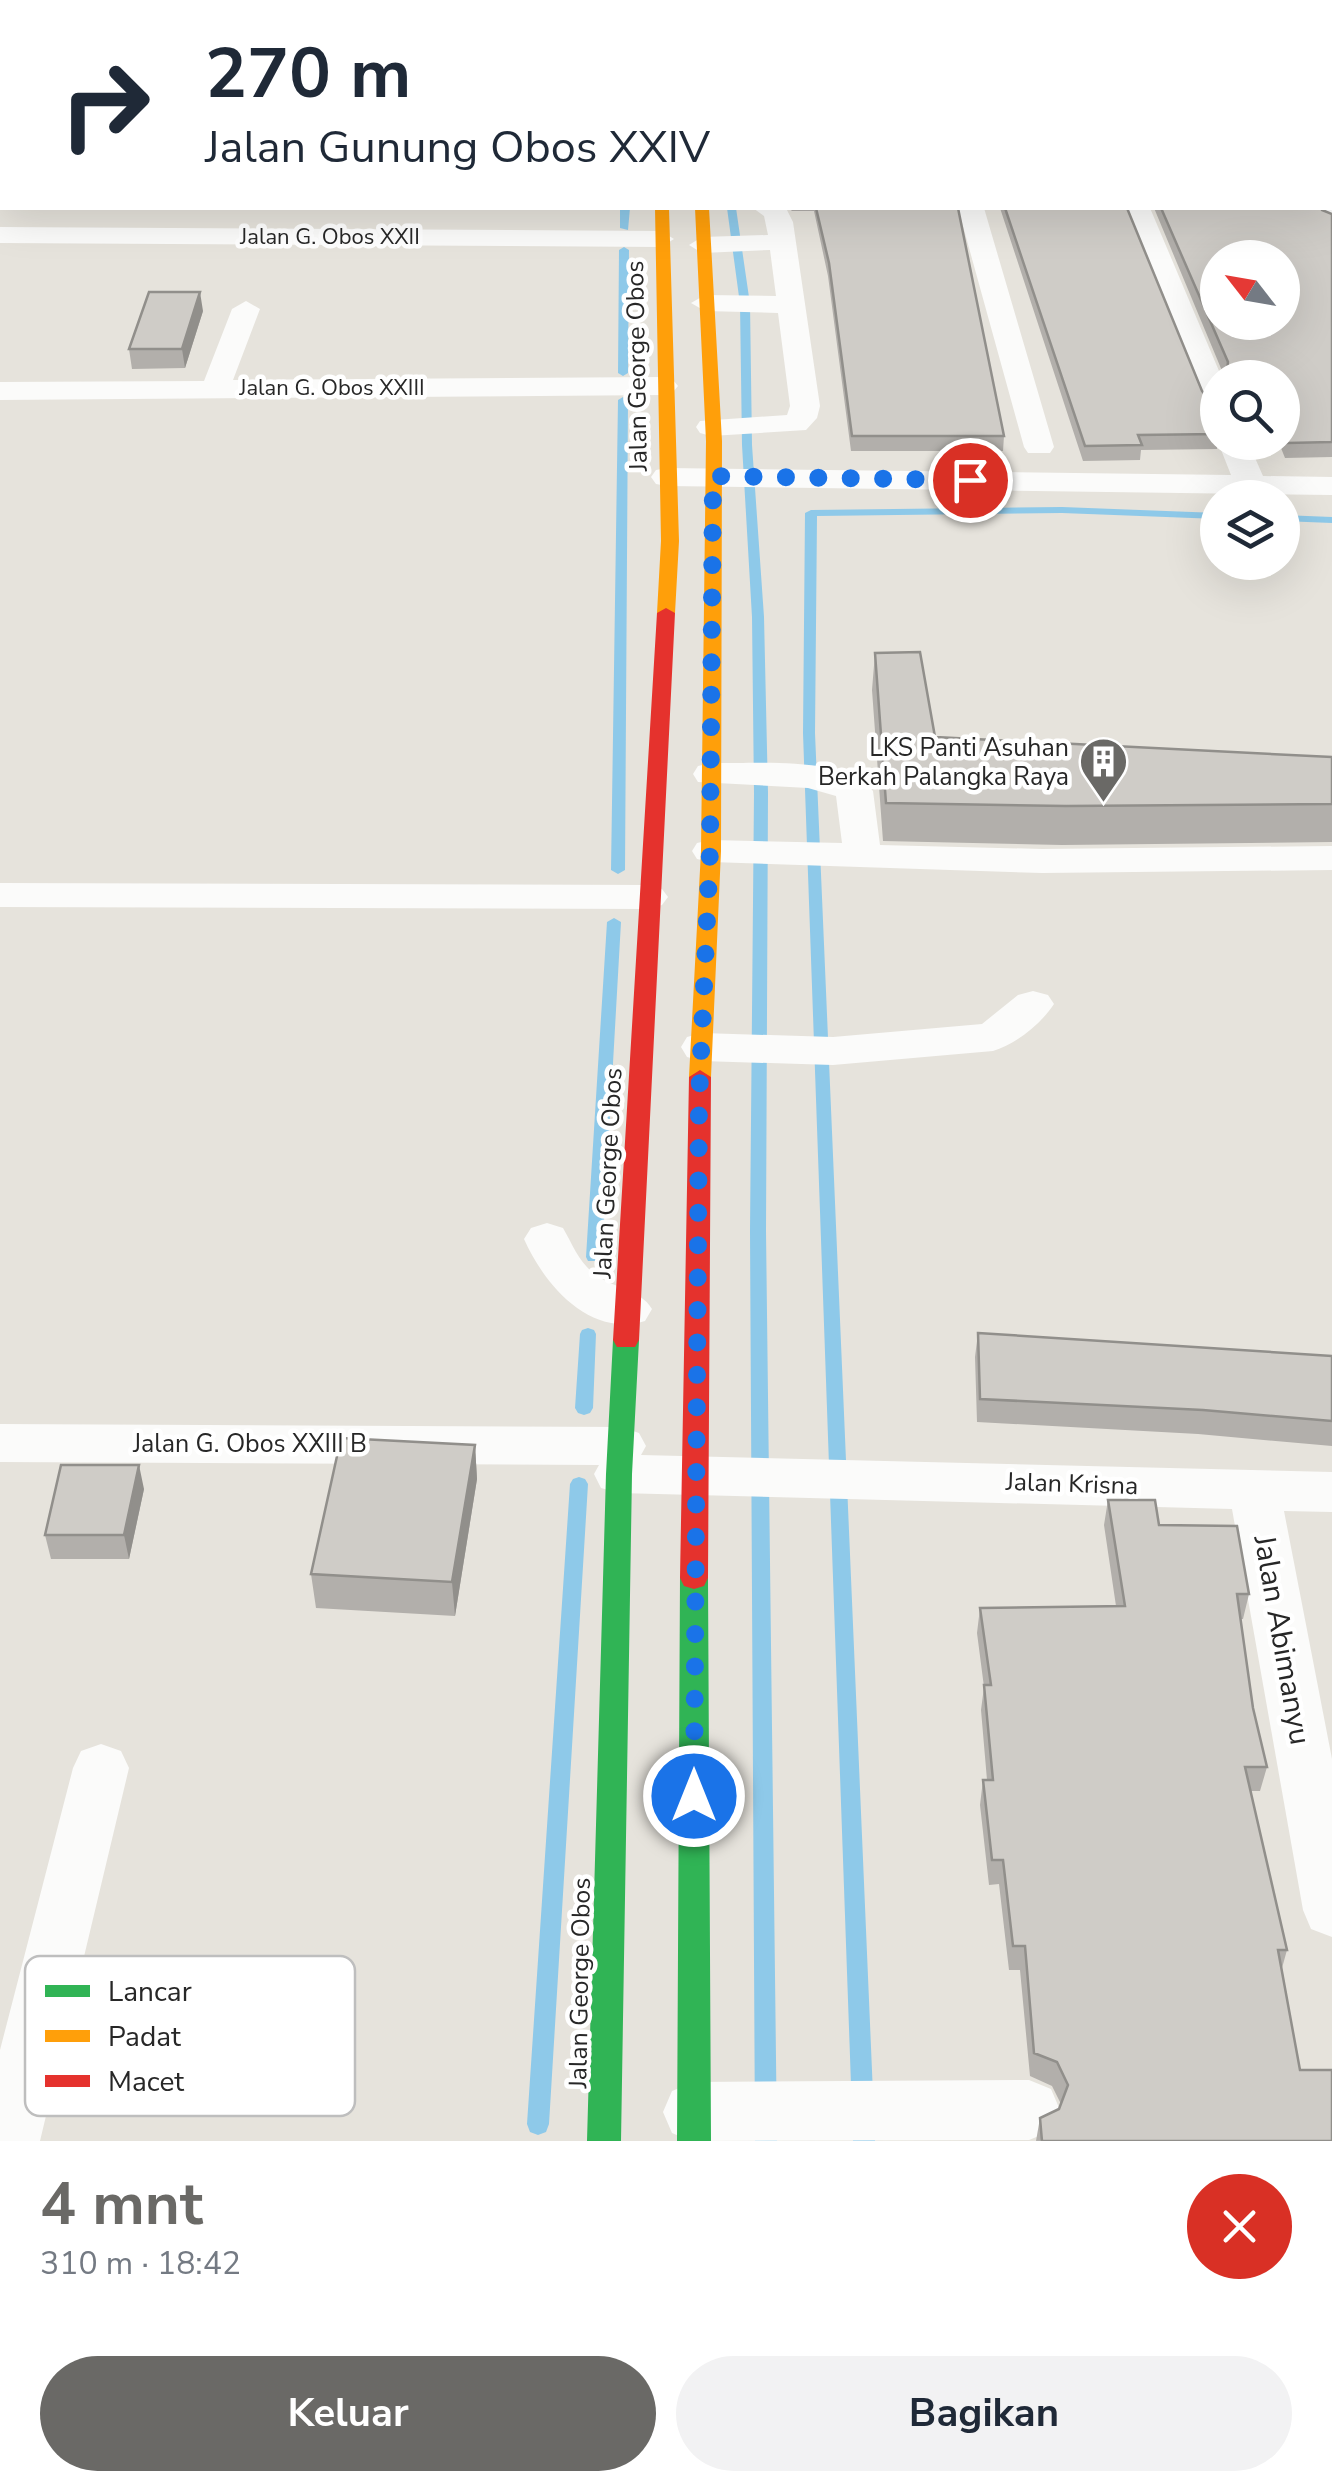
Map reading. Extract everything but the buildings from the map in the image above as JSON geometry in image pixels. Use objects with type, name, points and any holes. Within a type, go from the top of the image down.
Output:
[{"type":"main road","name":"Jalan George Obos","points":[[604,2141],[620,1460],[670,542],[663,386],[662,210]]},
{"type":"main road","points":[[703,210],[728,244],[705,304],[736,427],[714,441],[723,476],[746,776],[744,852],[702,1047],[709,1476],[728,2120]]},
{"type":"street","points":[[257,236],[270,210]]},
{"type":"street","points":[[736,427],[795,424],[806,406],[778,215],[769,210]]},
{"type":"street","points":[[971,210],[1039,447]]},
{"type":"street","points":[[1138,210],[1200,360]]},
{"type":"street","name":"Jalan G. Obos XXII","points":[[0,235],[661,239]]},
{"type":"street","points":[[728,244],[783,242]]},
{"type":"street","points":[[705,304],[792,305]]},
{"type":"street","points":[[215,389],[246,309]]},
{"type":"street","name":"Jalan G. Obos XXIII","points":[[0,391],[663,386]]},
{"type":"street","points":[[667,477],[1200,484]]},
{"type":"street","points":[[1300,486],[1332,486]]},
{"type":"street","points":[[746,776],[838,782],[854,790],[863,858]]},
{"type":"street","points":[[744,852],[1042,861],[1332,858]]},
{"type":"street","points":[[0,896],[648,896]]},
{"type":"street","points":[[702,1047],[833,1051],[993,1036],[1034,1004]]},
{"type":"street","points":[[547,1239],[560,1270],[573,1285],[628,1310]]},
{"type":"street","name":"Jalan G. Obos XXIII B","points":[[0,1444],[620,1460],[709,1476]]},
{"type":"street","name":"Jalan Krisna","points":[[709,1476],[1332,1492]]},
{"type":"street","name":"Jalan Abimanyu","points":[[1254,1488],[1332,1910]]},
{"type":"street","points":[[55,1956],[102,1768]]},
{"type":"street","points":[[8,2141],[25,2074]]},
{"type":"street","points":[[728,2120],[1029,2110]]},
{"type":"waterway","points":[[625,210],[625,228]]},
{"type":"waterway","points":[[731,210],[745,304],[747,445],[758,617],[758,1231],[766,2141]]},
{"type":"waterway","points":[[623,373],[624,250]]},
{"type":"waterway","points":[[618,870],[623,400]]},
{"type":"waterway","points":[[864,2141],[809,733],[811,513],[1062,510],[1200,515]]},
{"type":"waterway","points":[[1300,519],[1332,520]]},
{"type":"waterway","points":[[594,1257],[614,922]]},
{"type":"waterway","points":[[584,1408],[588,1334]]},
{"type":"waterway","points":[[538,2124],[579,1484]]},
{"type":"traffic: fast","points":[[604,2141],[619,1474],[626,1340]]},
{"type":"traffic: fast","points":[[694,1578],[694,2141]]},
{"type":"traffic: slow","points":[[662,210],[670,541],[666,613]]},
{"type":"traffic: slow","points":[[700,1077],[711,851],[714,441],[702,210]]},
{"type":"traffic: jam","points":[[626,1340],[666,613]]},
{"type":"traffic: jam","points":[[694,1578],[700,1077]]},
{"type":"place","name":"LKS Panti Asuhan Berkah Palangka Raya","points":[[1104,804]]},
{"type":"route","points":[[694,1796],[699,1100],[710,851],[713,476],[970,480]]}]
